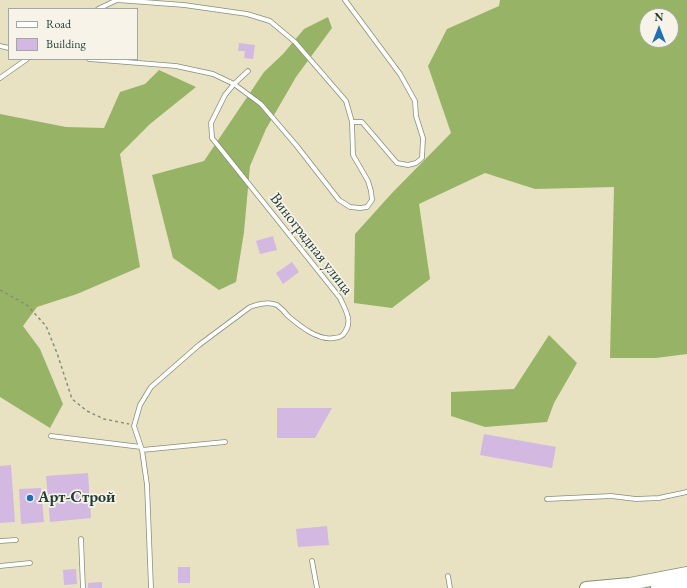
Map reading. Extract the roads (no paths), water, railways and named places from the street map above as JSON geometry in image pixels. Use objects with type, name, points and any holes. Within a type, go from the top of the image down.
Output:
[{"type":"main road","points":[[586,588],[630,584],[687,573]]},
{"type":"main road","points":[[657,588],[687,582]]},
{"type":"lane","points":[[100,8],[117,0],[184,5],[247,14],[270,21],[295,42],[346,101],[352,122],[353,156],[368,182],[372,200],[367,207],[360,208],[350,207],[340,200],[261,104],[234,84],[213,74],[176,66],[101,60]]},
{"type":"lane","points":[[345,0],[400,74],[415,101],[416,116],[423,138],[422,158],[416,163],[408,165],[397,163],[362,122],[352,122]]},
{"type":"lane","points":[[0,78],[27,60]]},
{"type":"lane","name":"Виноградная улица","points":[[142,449],[134,426],[140,405],[151,387],[199,345],[250,306],[259,303],[277,305],[309,331],[328,339],[337,338],[344,334],[349,321],[340,298],[212,138],[211,123],[225,95],[248,71]]},
{"type":"lane","points":[[51,436],[142,449],[225,442]]},
{"type":"lane","points":[[142,449],[147,485],[151,588]]},
{"type":"lane","points":[[547,499],[611,496],[636,499],[660,498],[687,492]]},
{"type":"lane","points":[[81,539],[83,588]]},
{"type":"lane","points":[[0,541],[16,540]]},
{"type":"lane","points":[[312,561],[317,588]]},
{"type":"lane","points":[[0,566],[30,563]]},
{"type":"lane","points":[[448,576],[450,588]]},
{"type":"place","name":"Арт-Строй","points":[[30,498]]}]
